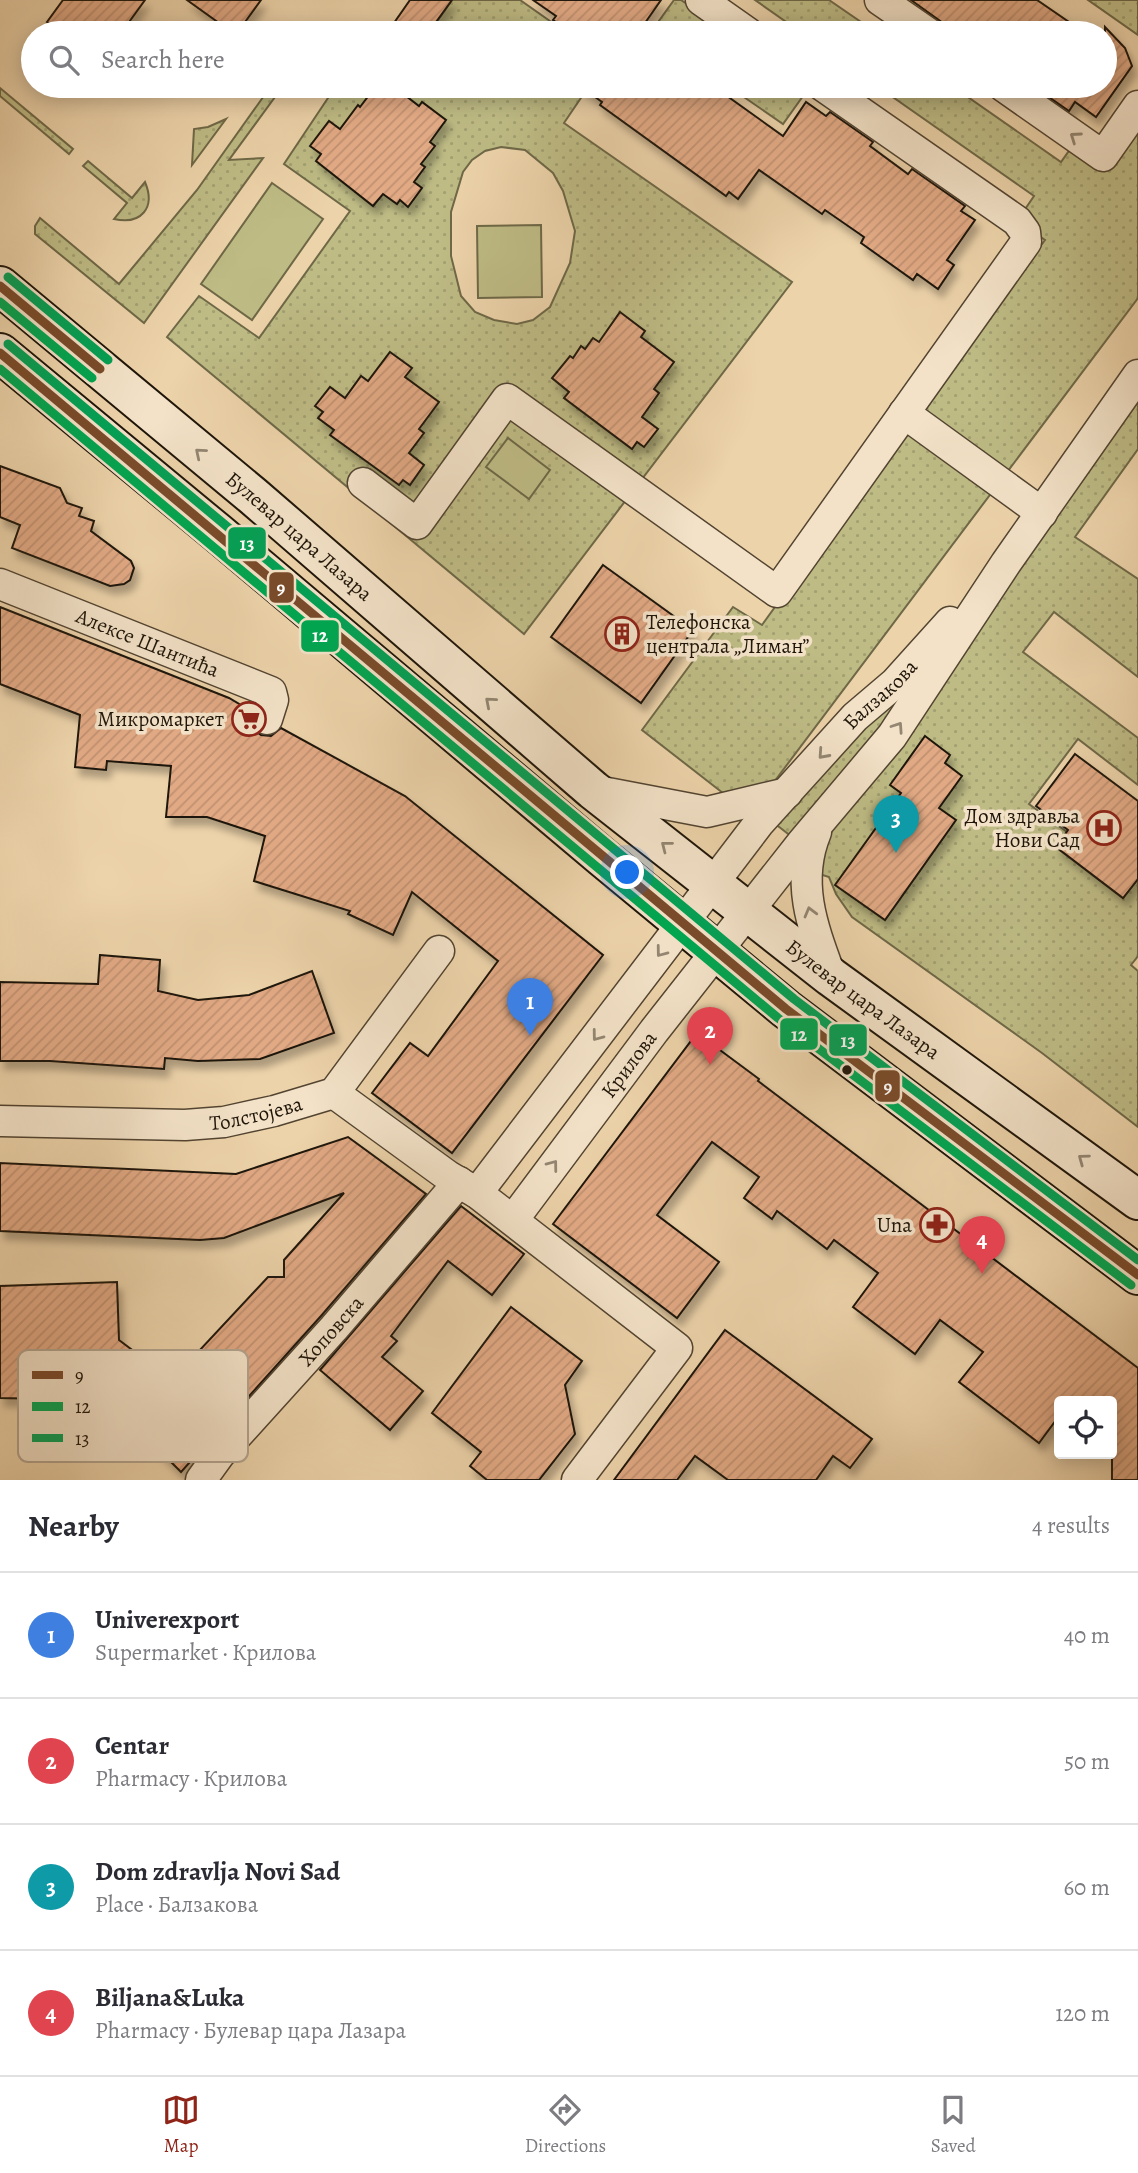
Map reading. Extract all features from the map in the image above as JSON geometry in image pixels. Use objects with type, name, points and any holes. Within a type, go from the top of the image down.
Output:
[{"type":"main road","name":"Булевар цара Лазара","points":[[0,286],[253,496],[593,790],[831,977],[1138,1200]]},
{"type":"main road","points":[[0,354],[786,1009],[1138,1275]]},
{"type":"street","points":[[701,0],[731,21]]},
{"type":"street","points":[[880,0],[911,21]]},
{"type":"street","points":[[363,483],[417,524],[507,399],[777,592],[1026,242],[1025,232],[1017,221],[840,98]]},
{"type":"street","points":[[1020,98],[1103,156],[1130,117]]},
{"type":"street","name":"Балзакова","points":[[748,911],[892,736],[1006,564],[1138,375]]},
{"type":"street","points":[[904,413],[1042,513]]},
{"type":"street","name":"Балзакова","points":[[713,883],[755,827],[855,717],[895,683],[1006,564]]},
{"type":"street","name":"Алексе Шантића","points":[[0,584],[271,692],[273,700],[267,719]]},
{"type":"street","name":"Булевар цара Лазара","points":[[593,790],[707,812],[788,793]]},
{"type":"street","points":[[821,820],[810,848],[806,895],[831,977]]},
{"type":"street","points":[[683,923],[713,883]]},
{"type":"street","name":"Крилова","points":[[513,1220],[654,1031],[748,911]]},
{"type":"street","name":"Крилова","points":[[468,1188],[639,982],[683,923]]},
{"type":"street","points":[[439,951],[334,1093],[513,1220],[677,1348],[577,1480]]},
{"type":"street","name":"Толстојева","points":[[0,1121],[184,1125],[224,1122],[274,1111],[334,1093]]},
{"type":"street","name":"Хоповска","points":[[248,1423],[334,1328],[468,1188]]},
{"type":"street","name":"Хоповска","points":[[201,1480],[214,1462]]},
{"type":"shaded area","points":[[452,0],[520,0],[550,21],[437,21]]},
{"type":"shaded area","points":[[674,0],[681,0],[712,21],[659,21]]},
{"type":"shaded area","points":[[755,0],[829,0],[860,21],[785,21]]},
{"type":"shaded area","points":[[1088,0],[1138,0],[1138,35]]},
{"type":"shaded area","points":[[0,88],[73,149],[69,154],[0,96]]},
{"type":"shaded area","points":[[262,98],[274,98],[229,160],[263,158],[144,323],[35,234],[35,226],[40,218],[119,284],[197,190]]},
{"type":"shaded area","points":[[328,98],[581,98],[564,123],[792,282],[524,634],[167,337],[199,296],[259,338],[350,211],[284,164]],"holes":[[[501,147],[525,150],[553,173],[563,191],[575,231],[570,263],[550,307],[533,320],[517,324],[494,320],[475,312],[461,296],[451,256],[451,212],[463,172],[472,160],[485,151]]]},
{"type":"shaded area","points":[[745,98],[802,98],[783,124]]},
{"type":"shaded area","points":[[894,98],[969,98],[1061,162],[1078,138],[1088,146],[1138,119],[1138,298],[768,790],[728,797],[642,730],[733,607],[762,625],[1045,240],[1017,221],[1034,196]]},
{"type":"shaded area","points":[[226,119],[192,165],[194,129],[208,127]]},
{"type":"shaded area","points":[[88,161],[132,198],[145,182],[149,200],[139,217],[114,219],[127,203],[83,166]]},
{"type":"shaded area","points":[[272,183],[323,219],[252,320],[201,284]]},
{"type":"shaded area","points":[[541,225],[542,297],[478,298],[477,226]]},
{"type":"shaded area","points":[[1138,384],[1138,449],[1075,537],[1138,579],[1138,677],[1054,612],[1023,652],[1138,738],[1138,785],[1078,739],[1029,804],[1067,832],[1056,847],[1123,898],[1138,879],[1138,956],[1131,965],[1138,971],[1138,1127],[1042,1053],[852,917],[836,894],[829,877],[816,873],[801,844],[765,816],[947,625]]},
{"type":"shaded area","points":[[508,438],[550,470],[529,499],[486,467]]},
{"type":"building","points":[[63,0],[145,0],[130,21],[48,21]]},
{"type":"building","points":[[187,0],[261,0],[246,21],[216,21]]},
{"type":"building","points":[[410,0],[452,0],[437,21],[395,21]]},
{"type":"building","points":[[533,0],[661,0],[646,21],[554,21],[556,16]]},
{"type":"building","points":[[911,0],[1037,0],[1068,21],[940,21]]},
{"type":"building","points":[[1117,40],[1125,48],[1132,66],[1117,87]]},
{"type":"building","points":[[367,98],[409,98],[419,106],[422,102],[446,120],[430,142],[435,146],[421,164],[425,167],[414,182],[422,188],[408,207],[400,200],[397,204],[383,194],[373,206],[316,161],[321,154],[310,146],[329,121],[340,129],[358,105],[360,107]]},
{"type":"building","points":[[596,98],[730,98],[783,136],[806,102],[826,116],[830,112],[873,142],[870,146],[908,174],[912,169],[965,206],[961,211],[975,220],[947,260],[954,265],[938,289],[917,274],[913,280],[861,243],[864,237],[825,210],[822,214],[759,170],[738,199],[729,192],[726,196],[600,105],[602,102]]},
{"type":"building","points":[[1050,98],[1109,98],[1096,117],[1075,102],[1069,111]]},
{"type":"building","points":[[620,312],[645,331],[641,337],[674,362],[654,389],[659,393],[642,417],[658,429],[644,447],[637,442],[632,449],[564,398],[569,392],[552,378],[570,356],[573,358],[581,346],[585,349],[593,338],[599,342]]},
{"type":"building","points":[[390,352],[412,368],[405,377],[439,402],[419,429],[424,433],[409,453],[424,465],[410,485],[403,480],[399,485],[330,435],[334,430],[318,418],[323,412],[315,406],[330,387],[345,398],[361,376],[368,381]]},
{"type":"building","points":[[0,466],[60,488],[67,503],[82,508],[79,516],[94,521],[91,531],[131,561],[134,568],[130,580],[124,584],[110,586],[12,548],[20,525],[0,517]]},
{"type":"building","name":"Телефонска централа „Лиман”","points":[[603,565],[693,630],[641,703],[551,637]]},
{"type":"building","points":[[0,607],[229,698],[251,711],[250,723],[261,735],[271,736],[281,728],[405,796],[603,955],[452,1153],[372,1093],[410,1043],[428,1056],[498,961],[412,892],[393,935],[348,914],[350,911],[254,881],[265,836],[207,817],[166,817],[171,766],[107,761],[106,770],[75,767],[80,715],[0,684]]},
{"type":"building","points":[[925,736],[950,755],[945,763],[962,776],[939,808],[956,820],[885,920],[835,885],[901,793],[890,785]]},
{"type":"building","name":"Дом здравља Нови Сад","points":[[1075,754],[1138,801],[1138,879],[1123,898],[1056,847],[1068,830],[1036,806]]},
{"type":"building","points":[[100,955],[160,960],[158,991],[198,1000],[249,995],[312,971],[334,1033],[260,1059],[198,1061],[165,1058],[164,1069],[50,1061],[0,1061],[0,982],[98,984]]},
{"type":"building","points":[[697,1033],[1138,1368],[1138,1480],[1112,1480],[1112,1459],[1117,1459],[1117,1396],[1054,1396],[1054,1423],[1039,1443],[959,1382],[983,1352],[940,1320],[915,1354],[853,1307],[878,1273],[834,1240],[827,1249],[777,1211],[772,1219],[744,1198],[759,1177],[712,1142],[657,1215],[719,1262],[677,1318],[553,1224]]},
{"type":"building","points":[[348,1137],[426,1194],[248,1397],[248,1350],[200,1350],[268,1277],[284,1277],[284,1260],[344,1193],[224,1238],[200,1240],[0,1231],[0,1163],[236,1174]]},
{"type":"building","points":[[461,1206],[524,1254],[492,1295],[448,1261],[391,1336],[397,1341],[382,1357],[423,1391],[390,1430],[320,1370]]},
{"type":"building","points":[[117,1282],[119,1340],[132,1350],[18,1350],[18,1398],[0,1398],[0,1286]]},
{"type":"building","points":[[511,1307],[582,1361],[565,1385],[575,1434],[539,1480],[487,1480],[470,1466],[481,1452],[432,1413]]},
{"type":"building","points":[[725,1330],[872,1439],[850,1468],[833,1456],[816,1480],[728,1480],[695,1456],[677,1480],[614,1480]]},
{"type":"building","points":[[171,1462],[190,1462],[181,1472]]},
{"type":"transit line","name":"13","points":[[8,277],[108,360]]},
{"type":"transit line","name":"9","points":[[0,286],[100,369]]},
{"type":"transit line","name":"12","points":[[0,302],[92,378]]},
{"type":"transit line","name":"13","points":[[8,344],[794,999],[1138,1260]]},
{"type":"transit line","name":"9","points":[[0,353],[786,1009],[1138,1275]]},
{"type":"transit line","name":"12","points":[[0,369],[778,1018],[1131,1285]]},
{"type":"place","name":"Телефонска централа „Лиман”","points":[[622,634]]},
{"type":"place","name":"Микромаркет","points":[[249,719]]},
{"type":"place","name":"Дом здравља Нови Сад","points":[[1104,828]]},
{"type":"place","name":"Dom zdravlja Novi Sad","points":[[896,853]]},
{"type":"place","name":"Univerexport","points":[[530,1036]]},
{"type":"place","name":"Centar","points":[[710,1065]]},
{"type":"place","name":"Una","points":[[937,1225]]},
{"type":"place","name":"Biljana&Luka","points":[[982,1274]]}]
